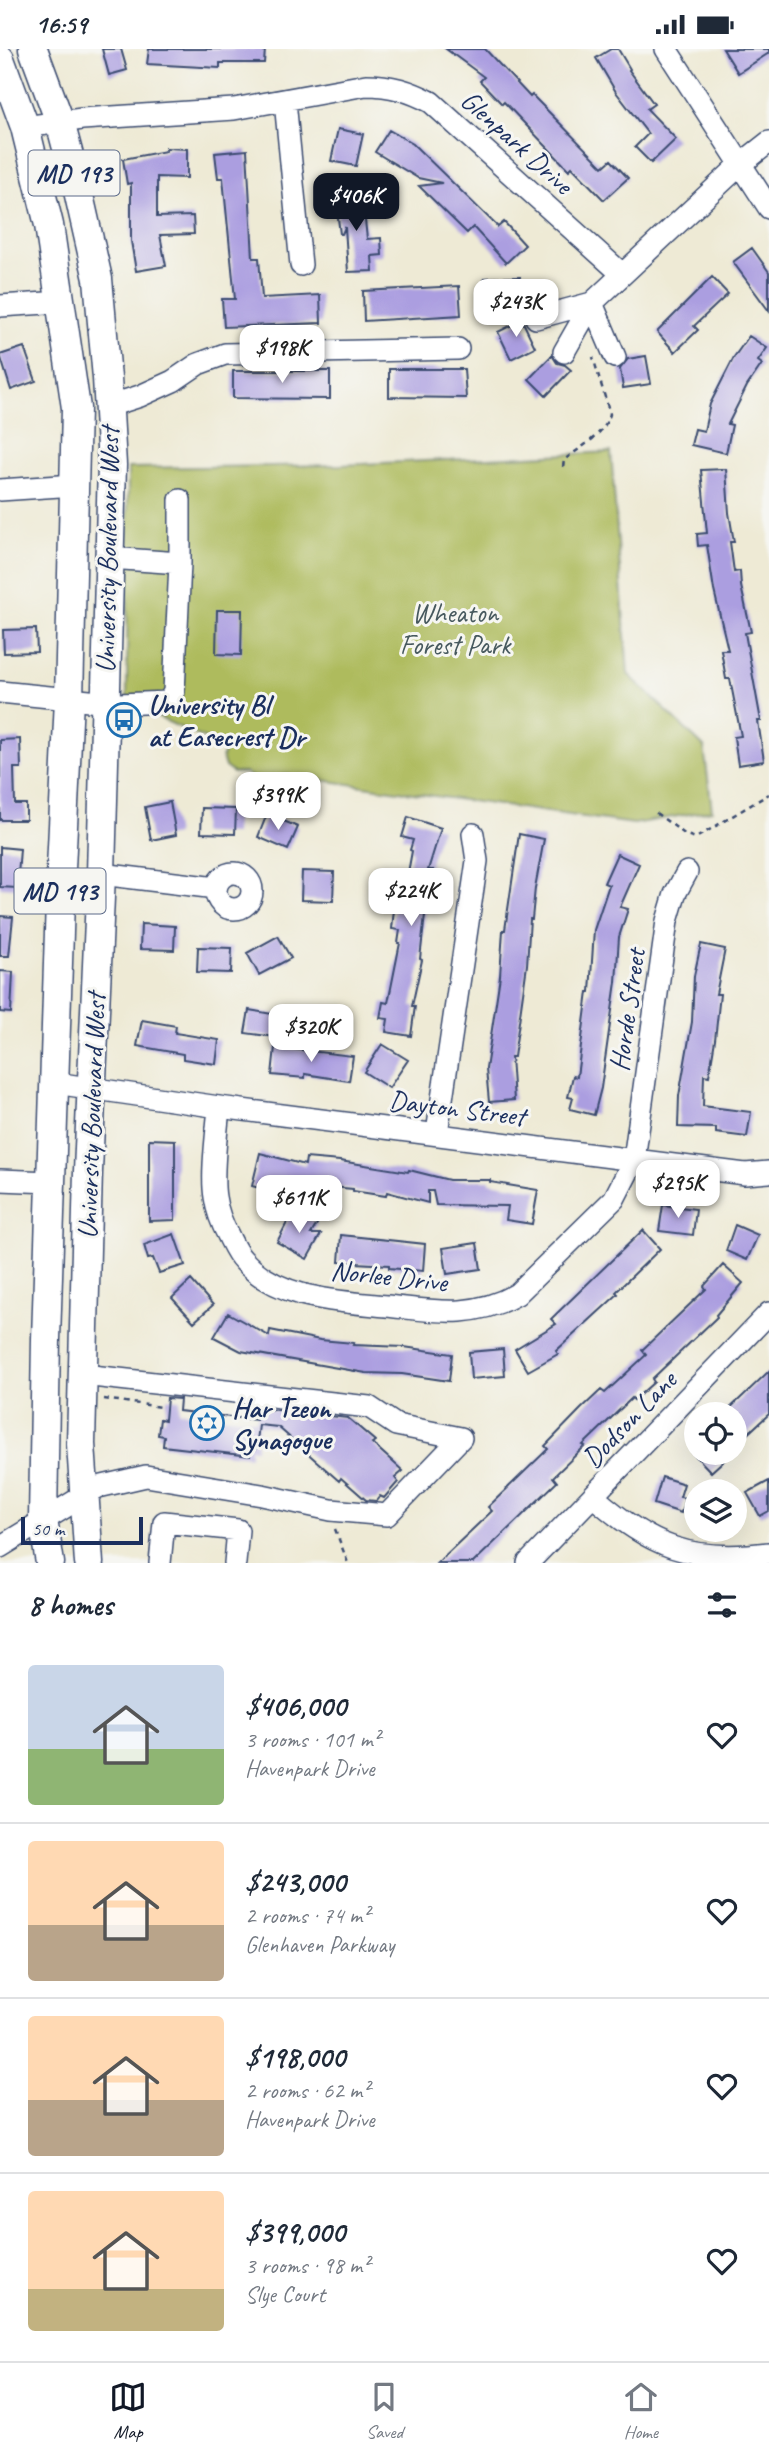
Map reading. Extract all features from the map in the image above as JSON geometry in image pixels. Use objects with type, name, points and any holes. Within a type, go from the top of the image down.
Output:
[{"type":"main road","name":"University Boulevard West","points":[[33,49],[60,122],[98,279],[112,465],[81,1444],[89,1563]]},
{"type":"main road","name":"University Boulevard West","points":[[0,59],[25,127],[49,225],[76,408],[69,699],[46,1339],[43,1520],[50,1563]]},
{"type":"street","points":[[666,49],[769,208]]},
{"type":"street","name":"Glenpark Drive","points":[[25,127],[234,109],[366,85],[385,85],[411,92],[431,102],[622,274]]},
{"type":"street","points":[[285,101],[301,265]]},
{"type":"street","points":[[564,352],[592,303],[769,142]]},
{"type":"street","points":[[0,306],[62,302]]},
{"type":"street","points":[[536,318],[592,303]]},
{"type":"street","points":[[592,303],[615,357]]},
{"type":"street","points":[[109,406],[162,386],[198,364],[225,354],[458,349]]},
{"type":"street","points":[[0,491],[75,485]]},
{"type":"street","points":[[0,692],[119,704],[168,702],[174,692],[180,500]]},
{"type":"street","points":[[109,558],[180,563]]},
{"type":"street","points":[[437,1133],[477,861],[473,834]]},
{"type":"street","name":"Horde Street","points":[[634,1160],[667,921],[675,894],[687,872]]},
{"type":"street","points":[[101,874],[216,888]]},
{"type":"street","name":"Dayton Street","points":[[55,1083],[219,1107],[745,1174],[769,1172]]},
{"type":"street","name":"Norlee Drive","points":[[219,1107],[214,1195],[219,1219],[241,1259],[256,1273],[284,1289],[326,1299],[438,1312],[470,1311],[497,1305],[517,1294],[614,1199],[634,1160]]},
{"type":"street","points":[[0,1180],[51,1182]]},
{"type":"street","name":"Dodson Lane","points":[[528,1563],[769,1313]]},
{"type":"street","points":[[0,1547],[98,1487],[146,1476],[262,1495],[331,1510],[387,1515],[461,1438],[396,1425],[369,1407],[83,1375]]},
{"type":"street","points":[[205,1526],[209,1487]]},
{"type":"street","points":[[594,1497],[641,1537],[684,1557],[711,1562],[744,1560],[769,1553]]},
{"type":"street","points":[[160,1563],[164,1522],[238,1530],[235,1563]]},
{"type":"path","points":[[563,467],[564,460],[603,430],[610,414],[590,347]]},
{"type":"path","points":[[656,813],[686,835],[696,838],[769,794]]},
{"type":"path","points":[[106,1399],[161,1407]]},
{"type":"path","points":[[334,1528],[348,1563]]},
{"type":"green space","name":"Wheaton Forest Park","points":[[611,452],[628,674],[704,747],[712,810],[634,824],[285,775],[274,784],[263,786],[246,773],[233,773],[225,767],[222,757],[225,748],[127,703],[128,468],[341,465]]},
{"type":"building","points":[[102,49],[121,49],[127,70],[109,75]]},
{"type":"building","points":[[149,49],[265,49],[264,63],[220,63],[220,68],[147,64]]},
{"type":"building","points":[[446,49],[485,49],[530,97],[532,95],[603,167],[611,160],[628,178],[604,200],[572,167],[569,170],[504,102],[502,104],[480,81],[484,77]]},
{"type":"building","points":[[611,49],[618,49],[629,70],[654,104],[647,109],[676,139],[651,163],[635,147],[648,134],[616,92],[596,58]]},
{"type":"building","points":[[723,49],[769,49],[769,53],[738,73]]},
{"type":"building","points":[[338,129],[363,134],[356,166],[331,161]]},
{"type":"building","points":[[389,130],[413,144],[498,227],[504,222],[525,245],[506,263],[473,227],[467,233],[419,186],[442,183],[418,178],[375,152]]},
{"type":"building","points":[[166,148],[187,149],[187,178],[157,177],[157,217],[193,216],[194,234],[160,235],[166,266],[136,271],[131,241],[131,183],[127,184],[123,159],[166,151]]},
{"type":"building","points":[[247,150],[253,258],[259,258],[262,298],[320,295],[321,323],[224,327],[222,299],[235,299],[223,178],[218,178],[215,153]]},
{"type":"building","points":[[362,192],[367,239],[381,238],[382,255],[372,256],[373,271],[348,272],[345,227],[340,234],[335,195]]},
{"type":"building","points":[[752,248],[769,272],[769,311],[733,262]]},
{"type":"building","points":[[520,277],[521,308],[485,308],[484,278]]},
{"type":"building","points":[[712,277],[728,294],[694,326],[698,330],[675,352],[657,332]]},
{"type":"building","points":[[459,286],[461,315],[364,321],[363,291]]},
{"type":"building","points":[[522,320],[535,347],[511,359],[498,332]]},
{"type":"building","points":[[749,336],[767,348],[758,361],[762,364],[747,386],[728,424],[732,425],[726,453],[691,445],[695,429],[704,431],[710,404],[734,357]]},
{"type":"building","points":[[24,347],[36,381],[11,390],[0,355]]},
{"type":"building","points":[[552,355],[557,363],[571,370],[546,396],[529,379]]},
{"type":"building","points":[[646,356],[651,384],[623,388],[620,369],[628,359]]},
{"type":"building","points":[[389,369],[464,369],[466,398],[389,397]]},
{"type":"building","points":[[233,371],[330,371],[330,399],[233,398]]},
{"type":"building","points":[[726,469],[734,542],[730,542],[734,572],[740,571],[751,632],[745,633],[761,721],[758,721],[764,761],[738,765],[734,737],[741,736],[730,679],[726,679],[721,650],[728,650],[707,545],[698,546],[697,534],[707,533],[701,470]]},
{"type":"building","points":[[217,610],[242,610],[241,655],[216,654]]},
{"type":"building","points":[[36,629],[37,652],[4,653],[3,630]]},
{"type":"building","points":[[20,739],[21,768],[14,768],[15,804],[26,804],[26,820],[0,820],[0,740]]},
{"type":"building","points":[[170,802],[176,835],[151,840],[145,807]]},
{"type":"building","points":[[202,808],[236,809],[235,834],[201,833]]},
{"type":"building","points":[[267,814],[298,827],[288,850],[258,837]]},
{"type":"building","points":[[408,817],[441,828],[428,870],[433,870],[425,915],[422,960],[412,1006],[415,1006],[411,1036],[386,1032],[388,1019],[380,1018],[383,1002],[388,1003],[400,943],[400,930],[392,929],[394,910],[401,911],[412,851],[413,840],[402,837]]},
{"type":"building","points":[[519,834],[544,839],[530,919],[527,965],[514,1057],[511,1057],[514,1100],[489,1102],[486,1069],[500,976],[503,930]]},
{"type":"building","points":[[0,847],[20,849],[17,888],[0,887]]},
{"type":"building","points":[[617,854],[639,864],[620,907],[628,909],[619,937],[616,982],[601,1088],[594,1115],[570,1109],[573,1098],[568,1097],[573,1076],[577,1077],[590,992],[594,930],[609,885],[604,883]]},
{"type":"building","points":[[302,871],[334,872],[333,901],[301,900]]},
{"type":"building","points":[[0,916],[13,917],[9,956],[0,956]]},
{"type":"building","points":[[141,924],[175,926],[174,950],[140,949]]},
{"type":"building","points":[[278,936],[291,958],[259,975],[247,953]]},
{"type":"building","points":[[701,944],[725,949],[716,994],[720,994],[709,1076],[704,1075],[703,1106],[751,1112],[747,1137],[716,1133],[716,1128],[678,1127],[679,1096],[692,1022],[694,976]]},
{"type":"building","points":[[198,947],[232,948],[231,973],[197,972]]},
{"type":"building","points":[[0,971],[13,972],[11,1013],[0,1012]]},
{"type":"building","points":[[249,1010],[278,1015],[275,1037],[245,1033]]},
{"type":"building","points":[[142,1020],[176,1026],[175,1033],[219,1040],[216,1064],[183,1059],[183,1054],[137,1046]]},
{"type":"building","points":[[382,1044],[408,1060],[389,1088],[364,1072]]},
{"type":"building","points":[[275,1047],[353,1056],[349,1081],[305,1074],[305,1078],[272,1075]]},
{"type":"building","points":[[149,1139],[175,1140],[175,1220],[149,1221]]},
{"type":"building","points":[[260,1153],[305,1165],[306,1158],[340,1161],[408,1172],[409,1170],[449,1180],[490,1180],[538,1190],[532,1224],[506,1220],[508,1206],[436,1205],[433,1191],[428,1191],[428,1203],[387,1192],[386,1196],[353,1189],[288,1183],[285,1195],[252,1186]]},
{"type":"building","points":[[663,1205],[696,1209],[693,1235],[659,1231]]},
{"type":"building","points":[[293,1211],[317,1224],[311,1234],[321,1234],[307,1259],[277,1242]]},
{"type":"building","points":[[735,1225],[758,1235],[747,1260],[726,1251]]},
{"type":"building","points":[[643,1230],[660,1249],[616,1292],[618,1294],[556,1351],[558,1354],[528,1371],[515,1349],[556,1324],[551,1319]]},
{"type":"building","points":[[174,1234],[185,1265],[159,1273],[153,1258],[148,1259],[144,1245]]},
{"type":"building","points":[[341,1235],[425,1244],[423,1271],[389,1268],[389,1265],[339,1262]]},
{"type":"building","points":[[477,1243],[481,1269],[447,1274],[443,1248]]},
{"type":"building","points":[[723,1265],[743,1283],[717,1317],[652,1379],[654,1382],[634,1400],[632,1398],[583,1445],[585,1446],[553,1477],[557,1482],[473,1563],[437,1563],[492,1511],[488,1507],[548,1449],[545,1446],[581,1409],[601,1390],[605,1393],[646,1355],[642,1350],[706,1289],[704,1286]]},
{"type":"building","points":[[191,1280],[213,1305],[194,1322],[172,1298]]},
{"type":"building","points":[[228,1313],[269,1336],[270,1330],[320,1340],[354,1343],[353,1345],[404,1347],[452,1354],[449,1381],[402,1374],[366,1373],[241,1351],[214,1337]]},
{"type":"building","points":[[503,1349],[505,1376],[471,1379],[469,1352]]},
{"type":"building","points":[[769,1371],[769,1414],[747,1434],[747,1402],[737,1402]]},
{"type":"building","points":[[167,1398],[180,1399],[179,1411],[256,1420],[259,1408],[348,1418],[375,1441],[372,1443],[403,1471],[395,1478],[398,1482],[384,1498],[380,1496],[376,1501],[366,1500],[341,1478],[339,1481],[278,1427],[259,1425],[256,1449],[250,1448],[250,1456],[163,1446],[164,1436],[158,1435],[160,1419],[165,1420]]},
{"type":"building","points":[[704,1465],[719,1465],[711,1472]]},
{"type":"building","points":[[662,1477],[684,1484],[680,1497],[684,1498],[681,1513],[654,1504]]},
{"type":"building","points":[[769,1481],[769,1511],[760,1516],[747,1493]]},
{"type":"place","name":"University Bl at Easecrest Dr","points":[[124,720]]},
{"type":"place","name":"Har Tzeon Synagogue","points":[[207,1423]]}]
